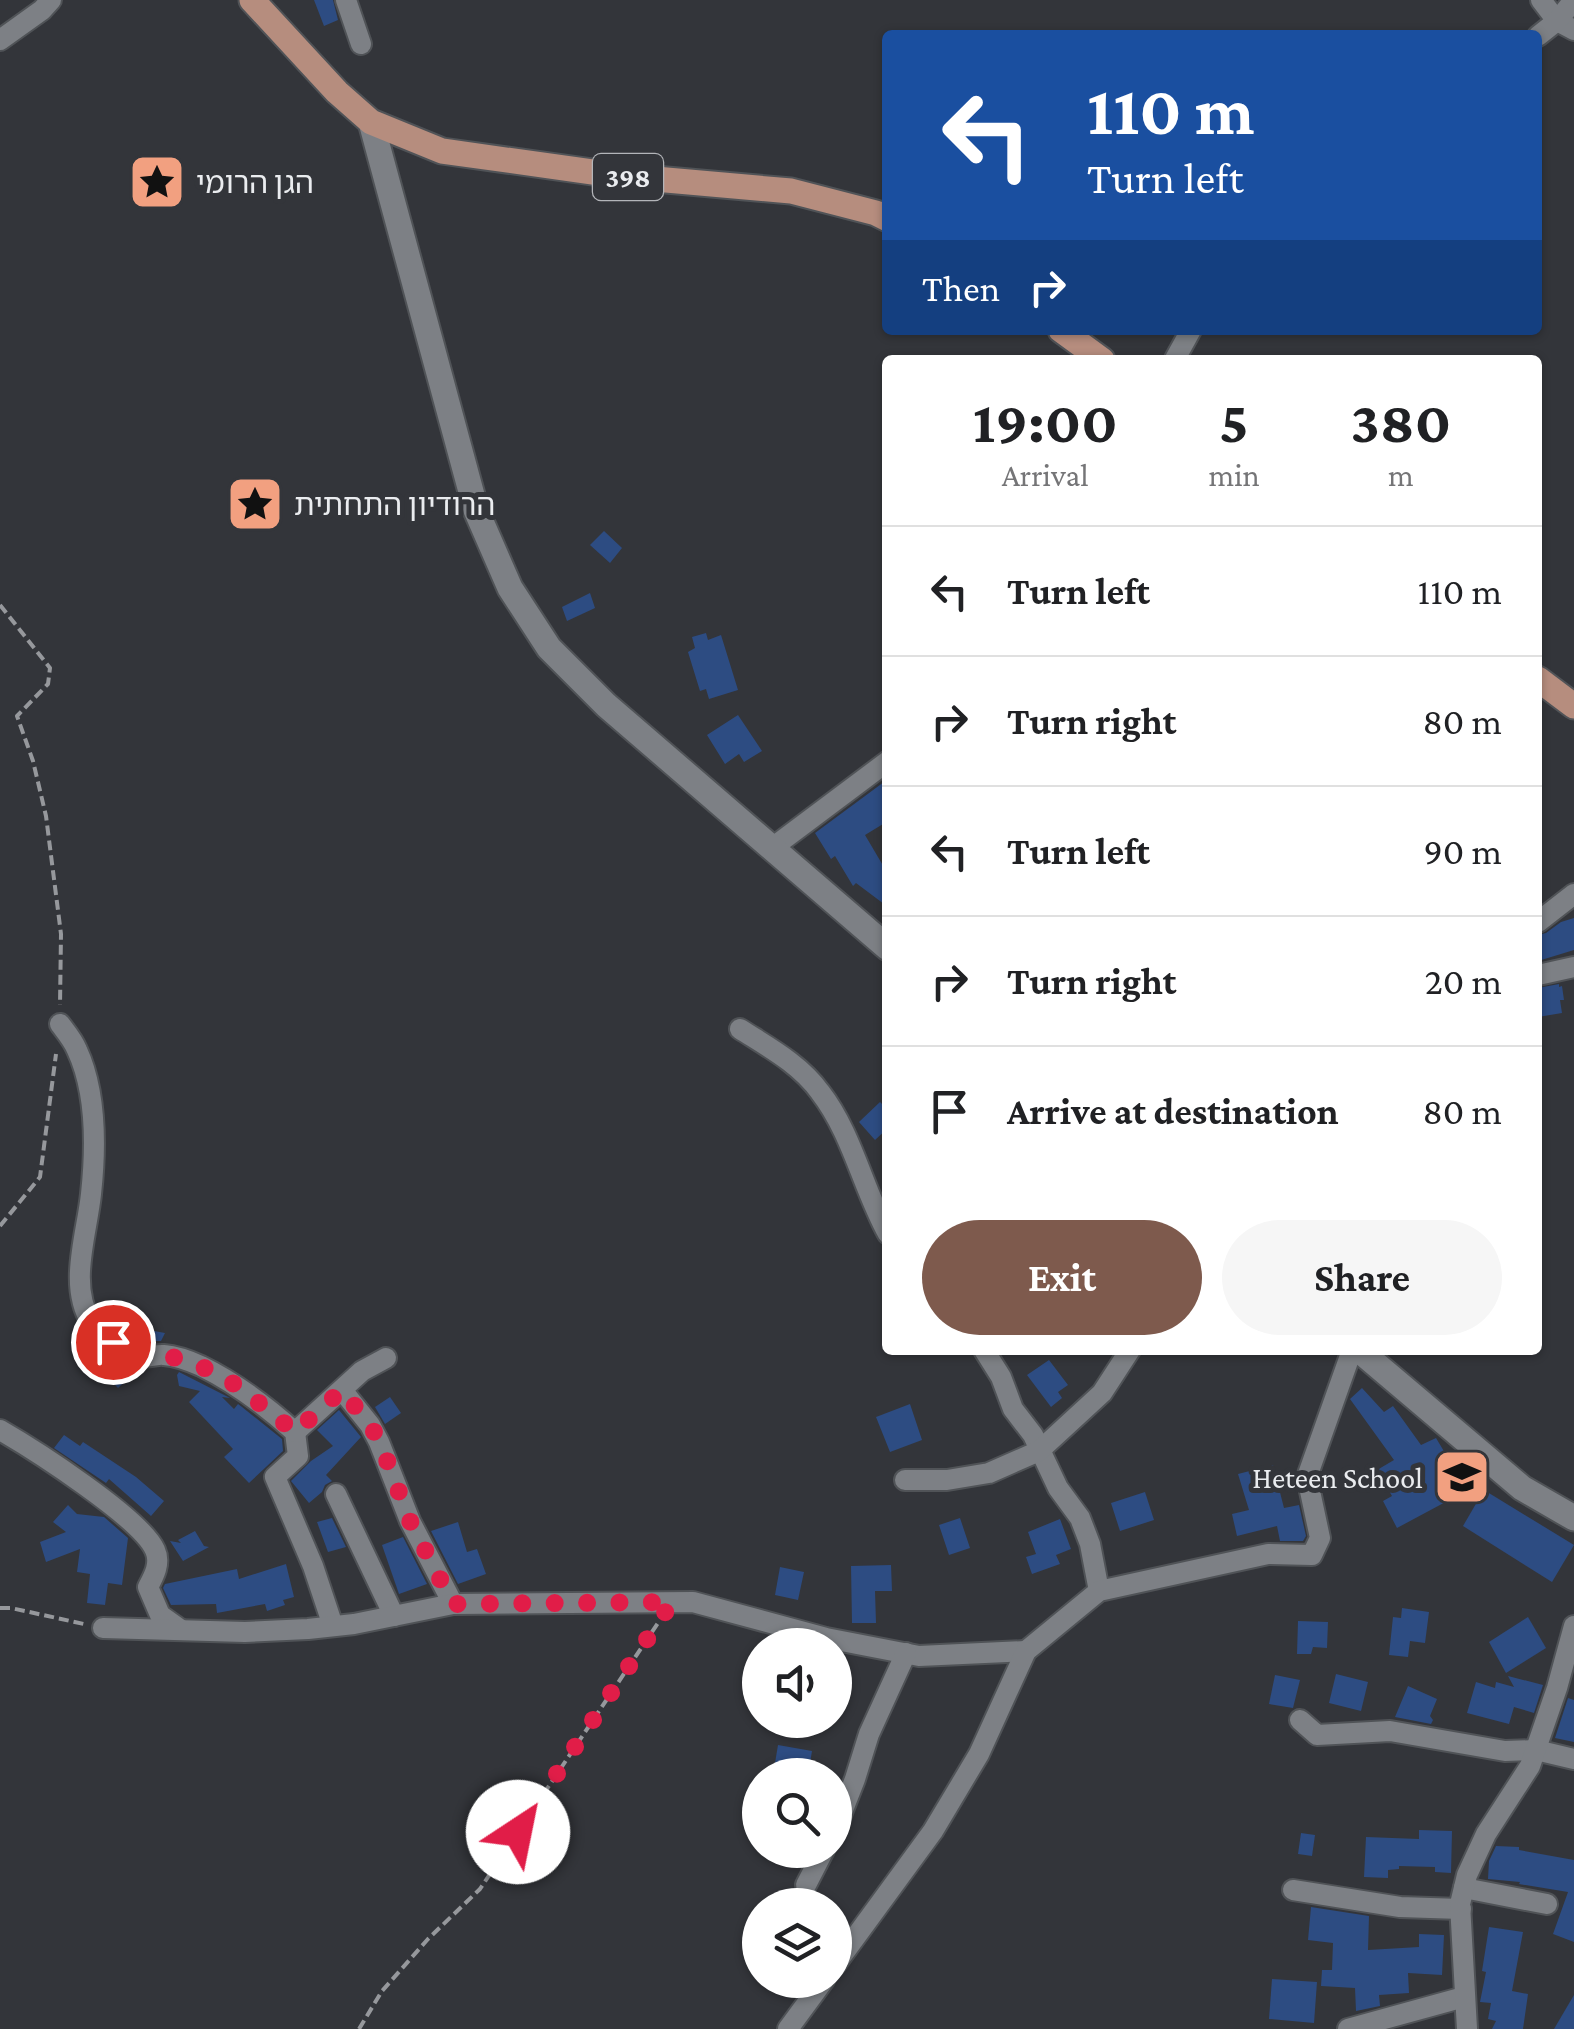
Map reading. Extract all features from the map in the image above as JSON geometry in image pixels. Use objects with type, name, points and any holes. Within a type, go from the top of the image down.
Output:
[{"type":"main road","name":"398","points":[[252,0],[337,92],[371,122],[442,151],[621,176],[790,191],[882,216]]},
{"type":"main road","points":[[1068,335],[1095,355]]},
{"type":"main road","points":[[1542,682],[1574,706]]},
{"type":"street","points":[[0,40],[52,0]]},
{"type":"street","points":[[346,0],[361,44]]},
{"type":"street","points":[[1541,0],[1566,26]]},
{"type":"street","points":[[1566,26],[1574,0]]},
{"type":"street","points":[[1542,35],[1566,26]]},
{"type":"street","points":[[371,122],[476,510],[510,588],[550,648],[606,705],[882,943]]},
{"type":"street","points":[[772,848],[882,766]]},
{"type":"street","points":[[1542,919],[1574,894]]},
{"type":"street","points":[[1542,974],[1574,968]]},
{"type":"street","points":[[60,1024],[76,1047],[87,1077],[92,1117],[92,1182],[80,1292],[91,1322],[113,1342],[143,1356],[162,1354],[199,1365],[238,1386],[295,1432],[298,1456],[275,1478],[313,1566],[333,1626]]},
{"type":"street","points":[[740,1028],[790,1062],[820,1091],[843,1130],[882,1223]]},
{"type":"street","points":[[987,1355],[1001,1377],[1012,1409],[1033,1435],[1058,1488],[1080,1518],[1090,1544],[1099,1591]]},
{"type":"street","points":[[905,1480],[948,1480],[989,1472],[1039,1451],[1102,1393],[1127,1355]]},
{"type":"street","points":[[852,1941],[933,1831],[979,1754],[1026,1651],[1099,1591],[1268,1554],[1312,1554],[1320,1538],[1307,1477],[1354,1355]]},
{"type":"street","points":[[1362,1355],[1522,1488],[1574,1518]]},
{"type":"street","points":[[295,1432],[362,1371],[386,1358]]},
{"type":"street","points":[[342,1390],[380,1442],[410,1521],[453,1604]]},
{"type":"street","points":[[0,1430],[112,1505],[139,1531],[156,1551],[157,1570],[148,1588],[160,1615],[183,1631]]},
{"type":"street","points":[[336,1494],[394,1616]]},
{"type":"street","points":[[102,1628],[245,1632],[333,1626],[453,1604],[693,1602],[826,1638],[919,1656],[1026,1651]]},
{"type":"street","points":[[1467,2029],[1462,1899],[1467,1875],[1486,1834],[1530,1766],[1574,1626]]},
{"type":"street","points":[[852,1788],[869,1734],[906,1653]]},
{"type":"street","points":[[1300,1720],[1317,1736],[1390,1731],[1505,1751],[1536,1750],[1574,1759]]},
{"type":"street","points":[[806,1885],[815,1868]]},
{"type":"street","points":[[1293,1890],[1400,1907],[1462,1899],[1547,1904]]},
{"type":"street","points":[[1348,2029],[1464,1997]]},
{"type":"street","points":[[788,2029],[811,1998]]},
{"type":"path","points":[[0,605],[50,668],[48,684],[17,716],[46,816],[61,934],[60,1024],[40,1176],[0,1226]]},
{"type":"path","points":[[359,2029],[382,1991],[480,1889],[672,1602]]},
{"type":"path","points":[[0,1608],[102,1628]]},
{"type":"building","points":[[314,0],[333,0],[338,20],[324,26]]},
{"type":"building","points":[[604,531],[622,548],[610,563],[590,545]]},
{"type":"building","points":[[590,593],[595,608],[567,621],[562,607]]},
{"type":"building","points":[[706,633],[708,640],[721,635],[738,690],[709,699],[706,689],[700,691],[688,652],[695,648],[692,637]]},
{"type":"building","points":[[738,715],[762,751],[744,762],[739,754],[725,764],[707,735]]},
{"type":"building","points":[[882,783],[882,825],[865,835],[882,864],[882,902],[856,883],[853,886],[815,833]]},
{"type":"building","points":[[1574,918],[1574,950],[1542,960],[1542,934]]},
{"type":"building","points":[[1562,986],[1562,1013],[1542,1016],[1542,987]]},
{"type":"building","points":[[882,1104],[882,1134],[875,1140],[859,1122]]},
{"type":"building","points":[[131,1321],[165,1333],[161,1341],[141,1341],[124,1332]]},
{"type":"building","points":[[1049,1360],[1068,1385],[1058,1392],[1062,1398],[1051,1407],[1027,1375]]},
{"type":"building","points":[[116,1364],[132,1375],[118,1388],[104,1373]]},
{"type":"building","points":[[179,1372],[230,1398],[222,1397],[234,1409],[238,1404],[282,1439],[283,1451],[249,1483],[224,1457],[233,1449],[189,1402],[200,1391],[179,1386]]},
{"type":"building","points":[[1362,1388],[1384,1412],[1393,1406],[1421,1445],[1436,1438],[1445,1453],[1449,1450],[1465,1479],[1447,1490],[1453,1498],[1397,1528],[1383,1501],[1392,1496],[1377,1470],[1394,1460],[1350,1399]]},
{"type":"building","points":[[390,1397],[401,1413],[385,1424],[375,1407]]},
{"type":"building","points":[[910,1404],[922,1440],[890,1452],[876,1417]]},
{"type":"building","points":[[339,1410],[361,1437],[326,1475],[332,1481],[309,1503],[291,1481],[333,1446],[317,1430]]},
{"type":"building","points":[[64,1435],[80,1446],[83,1442],[164,1501],[151,1516],[109,1479],[106,1483],[54,1448]]},
{"type":"building","points":[[1273,1465],[1284,1508],[1299,1505],[1306,1536],[1303,1541],[1280,1541],[1277,1526],[1237,1536],[1232,1514],[1249,1510],[1238,1474]]},
{"type":"building","points":[[1484,1490],[1574,1545],[1552,1582],[1463,1526]]},
{"type":"building","points":[[1145,1492],[1154,1520],[1120,1531],[1111,1503]]},
{"type":"building","points":[[68,1505],[77,1514],[104,1517],[128,1538],[122,1585],[108,1583],[105,1605],[87,1603],[90,1574],[77,1572],[80,1549],[46,1562],[40,1542],[66,1532],[53,1522]]},
{"type":"building","points":[[332,1518],[346,1547],[328,1552],[317,1522]]},
{"type":"building","points":[[960,1518],[970,1548],[949,1555],[939,1525]]},
{"type":"building","points":[[1060,1519],[1071,1549],[1056,1555],[1060,1564],[1032,1574],[1026,1557],[1036,1554],[1028,1532]]},
{"type":"building","points":[[458,1522],[467,1552],[477,1549],[486,1574],[458,1584],[431,1531]]},
{"type":"building","points":[[195,1531],[204,1546],[209,1547],[183,1561],[170,1541],[181,1543],[178,1540]]},
{"type":"building","points":[[403,1537],[427,1584],[399,1594],[382,1545]]},
{"type":"building","points":[[286,1564],[294,1597],[267,1611],[265,1604],[217,1613],[216,1604],[171,1605],[163,1588],[165,1584],[237,1569],[239,1579]]},
{"type":"building","points":[[891,1565],[892,1591],[875,1591],[876,1623],[852,1623],[851,1566]]},
{"type":"building","points":[[780,1567],[804,1572],[798,1600],[775,1595]]},
{"type":"building","points":[[1402,1608],[1429,1612],[1425,1643],[1410,1641],[1408,1657],[1389,1655],[1393,1617],[1401,1618]]},
{"type":"building","points":[[1528,1617],[1546,1648],[1506,1673],[1489,1642]]},
{"type":"building","points":[[1298,1621],[1328,1622],[1327,1648],[1313,1647],[1311,1654],[1297,1654]]},
{"type":"building","points":[[1336,1674],[1368,1682],[1361,1711],[1329,1703]]},
{"type":"building","points":[[1275,1675],[1300,1680],[1293,1708],[1269,1704]]},
{"type":"building","points":[[1508,1676],[1543,1685],[1534,1713],[1514,1707],[1509,1724],[1467,1713],[1476,1682],[1495,1688],[1496,1682],[1514,1687]]},
{"type":"building","points":[[1408,1686],[1437,1699],[1431,1724],[1395,1717]]},
{"type":"building","points":[[1568,1698],[1574,1700],[1574,1742],[1555,1738]]},
{"type":"building","points":[[778,1745],[812,1751],[811,1758],[776,1758]]},
{"type":"building","points":[[1419,1830],[1452,1831],[1451,1873],[1435,1872],[1435,1867],[1399,1866],[1388,1870],[1388,1878],[1364,1877],[1366,1837],[1419,1839]]},
{"type":"building","points":[[1301,1833],[1315,1835],[1312,1856],[1298,1854]]},
{"type":"building","points":[[1496,1846],[1519,1847],[1574,1860],[1574,1942],[1553,1934],[1568,1892],[1488,1879],[1489,1861]]},
{"type":"building","points":[[1311,1907],[1369,1916],[1368,1950],[1419,1947],[1419,1934],[1444,1935],[1442,1975],[1408,1973],[1409,1993],[1379,1995],[1380,2006],[1356,2011],[1355,1988],[1321,1986],[1322,1970],[1332,1970],[1333,1943],[1308,1940]]},
{"type":"building","points":[[1489,1927],[1523,1932],[1512,1991],[1528,1994],[1523,2029],[1492,2029],[1496,2021],[1488,2019],[1491,2003],[1480,2002]]},
{"type":"building","points":[[1272,1979],[1317,1982],[1314,2023],[1269,2019]]},
{"type":"building","points":[[1574,1995],[1574,2029],[1554,2029]]},
{"type":"place","name":"הגן הרומי","points":[[157,182]]},
{"type":"place","name":"הרודיון התחתית","points":[[255,504]]},
{"type":"place","name":"Heteen School","points":[[1462,1477]]},
{"type":"route","points":[[113,1342],[143,1356],[162,1354],[199,1365],[238,1386],[295,1432],[342,1390],[380,1442],[410,1521],[453,1604],[672,1602],[518,1832]]}]
